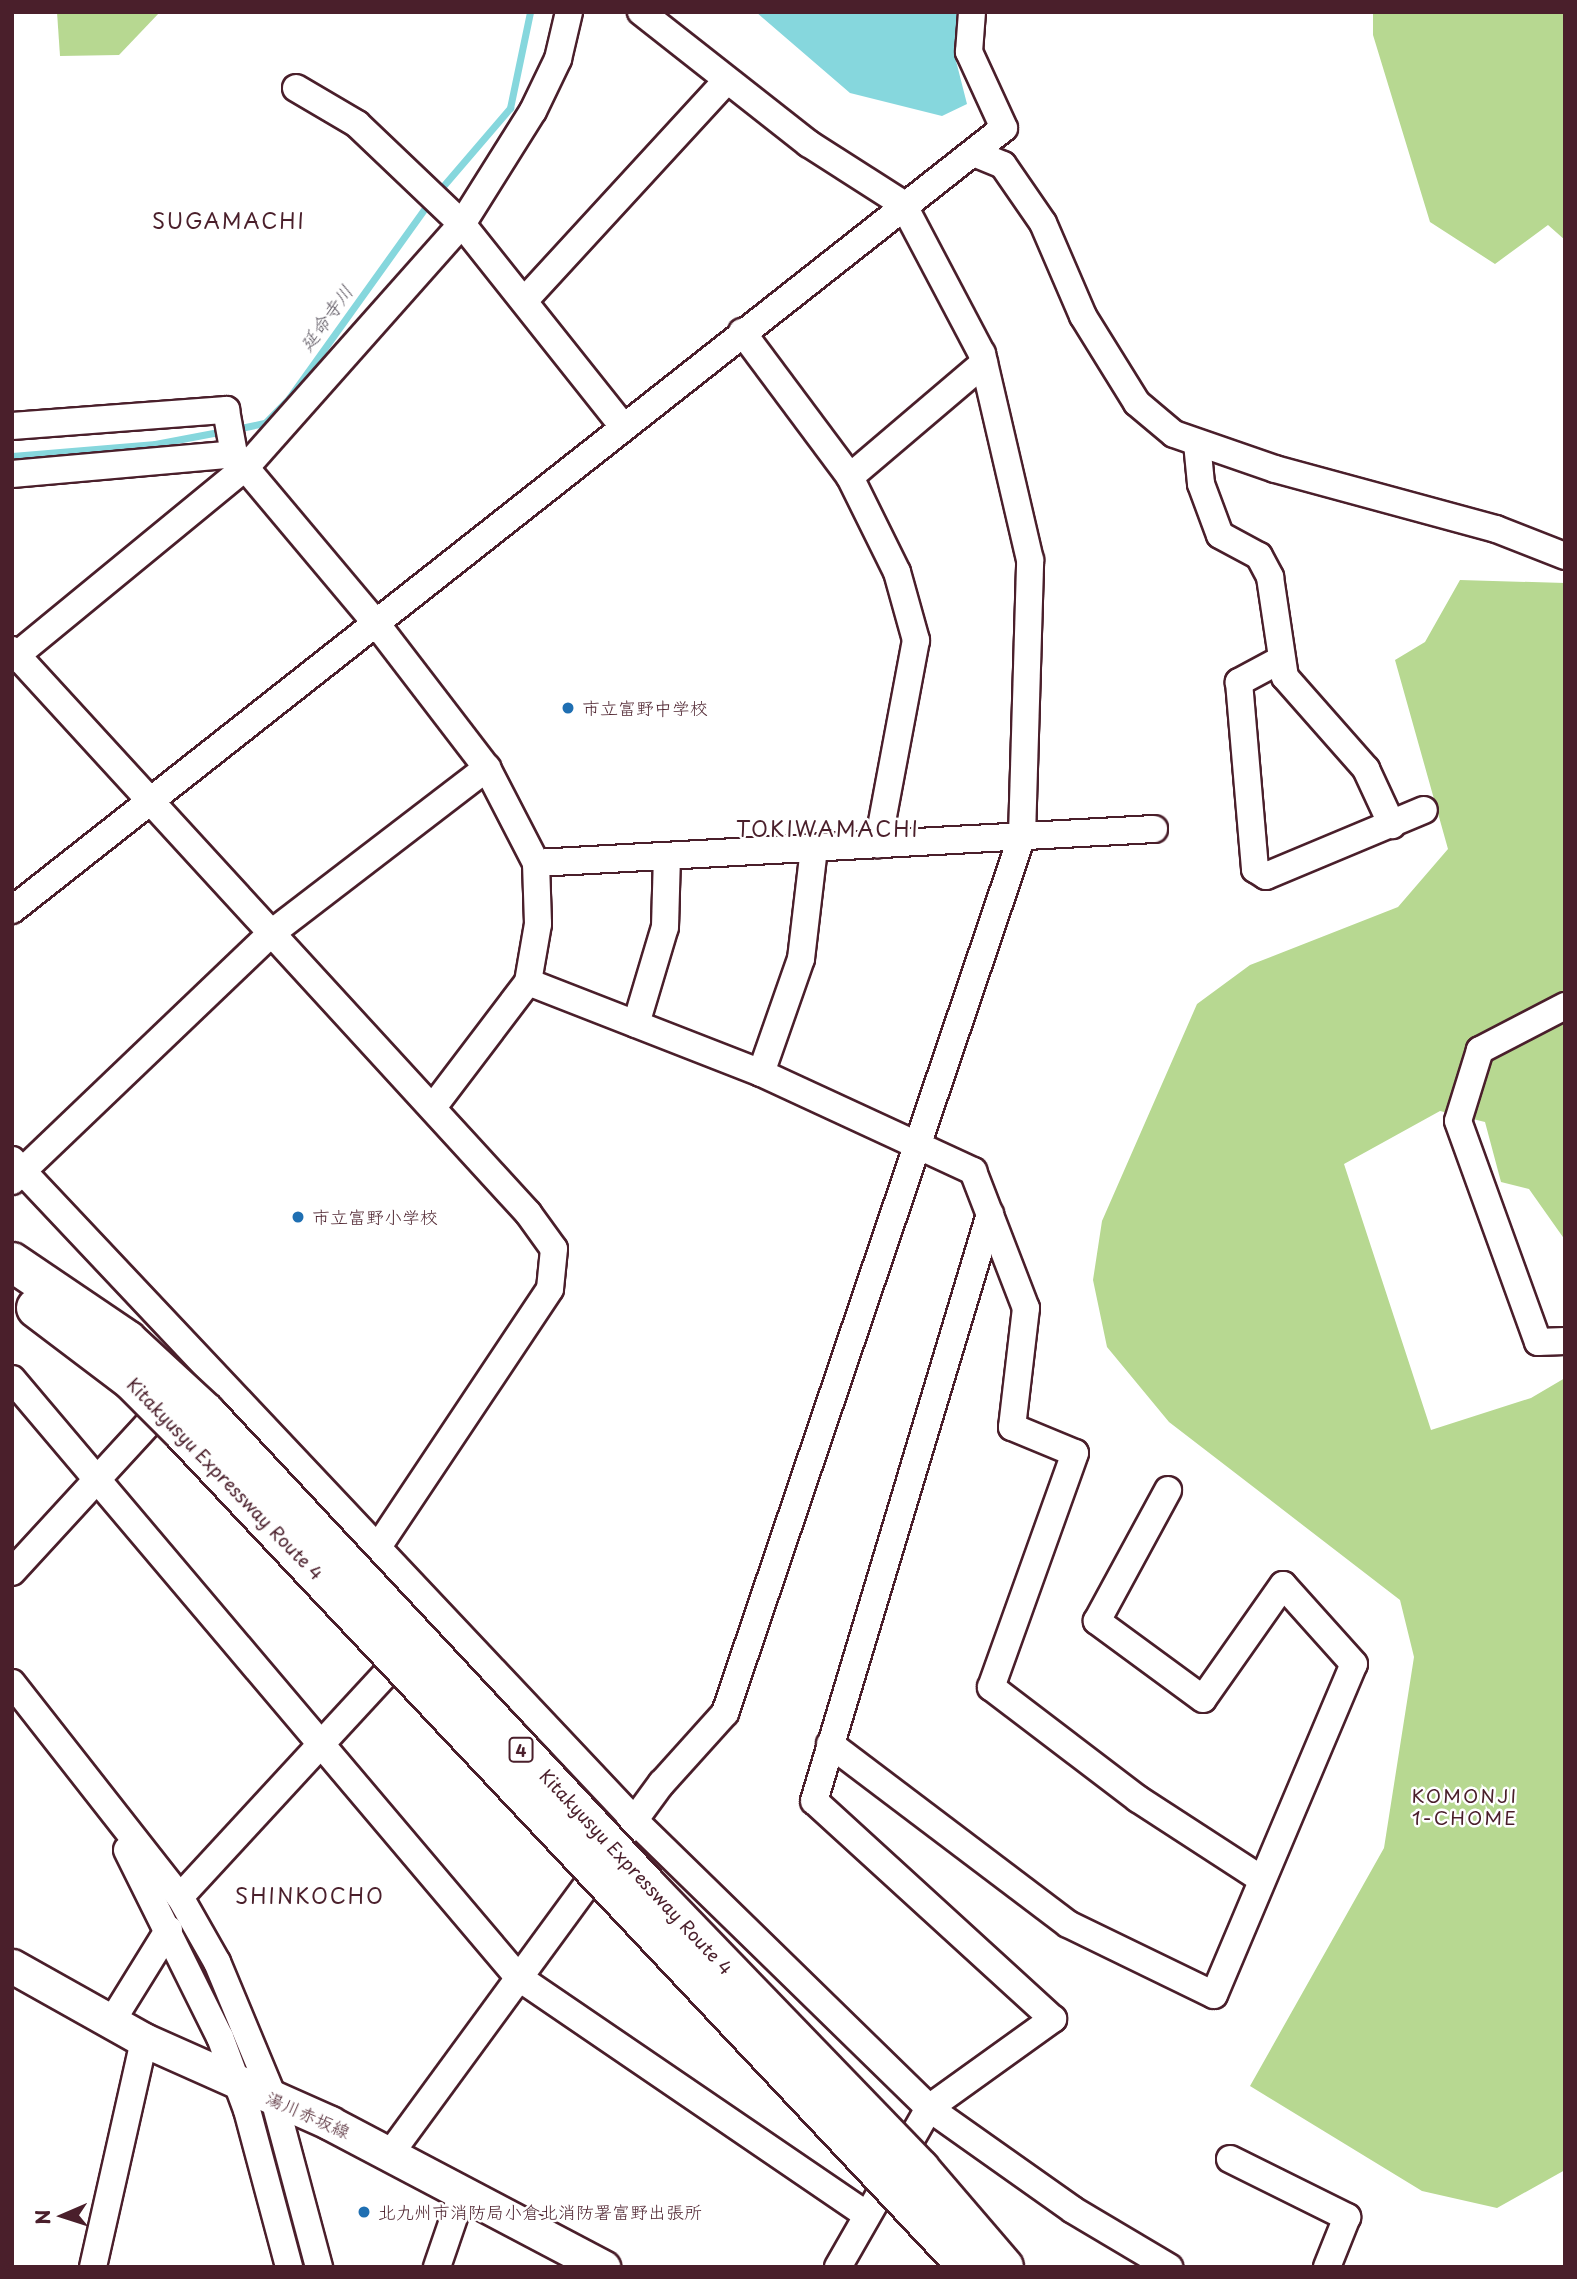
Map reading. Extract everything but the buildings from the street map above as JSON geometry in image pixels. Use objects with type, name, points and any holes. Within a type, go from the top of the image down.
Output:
[{"type":"highway","name":"Kitakyusyu Expressway Route 4","points":[[12,1262],[127,1340],[206,1413],[648,1887],[920,2169],[1004,2267]]},
{"type":"highway","name":"Kitakyusyu Expressway Route 4","points":[[12,1292],[132,1381],[181,1430],[968,2267]]},
{"type":"main road","name":"湯川赤坂線","points":[[12,1966],[144,2040],[390,2154],[603,2267]]},
{"type":"street","points":[[378,1547],[550,1289],[554,1249],[433,1107],[152,800],[14,654],[241,460],[462,224],[533,111],[558,59],[569,12]]},
{"type":"street","points":[[390,2154],[662,1783],[725,1713],[916,1141],[1022,836],[1030,560],[984,363],[903,204],[809,144],[641,12]]},
{"type":"street","points":[[12,910],[903,204],[976,155],[1004,128],[969,52],[972,12]]},
{"type":"street","points":[[524,301],[727,80]]},
{"type":"street","points":[[296,88],[357,124],[462,224],[622,425]]},
{"type":"street","points":[[976,155],[1003,165],[1043,223],[1083,316],[1137,403],[1174,434],[1496,529],[1565,556]]},
{"type":"street","points":[[742,332],[850,477],[897,572],[916,640],[878,844]]},
{"type":"street","points":[[850,477],[984,363]]},
{"type":"street","points":[[12,426],[226,411],[241,460],[375,622],[486,768],[536,863],[538,924],[528,982],[433,1107]]},
{"type":"street","points":[[1198,443],[1201,484],[1220,535],[1259,556],[1270,576],[1280,660],[1285,677],[1366,769],[1392,825]]},
{"type":"street","points":[[12,474],[241,460]]},
{"type":"street","points":[[1280,660],[1240,682],[1255,869],[1266,876],[1424,810]]},
{"type":"street","points":[[486,768],[273,932],[16,1171],[205,1361],[636,1822],[929,2108],[1073,2210],[1169,2267]]},
{"type":"street","points":[[536,863],[1154,829]]},
{"type":"street","points":[[761,1073],[801,959],[814,848]]},
{"type":"street","points":[[636,1024],[665,927],[667,856]]},
{"type":"street","points":[[528,982],[761,1073],[916,1141],[973,1171],[1026,1308],[1012,1427],[1075,1453],[991,1687],[1138,1799],[1261,1879]]},
{"type":"street","points":[[1565,1006],[1480,1050],[1458,1121],[1538,1342],[1565,1341]]},
{"type":"street","points":[[838,2267],[929,2108],[1053,2019],[814,1801],[990,1214]]},
{"type":"street","points":[[12,1572],[205,1361]]},
{"type":"street","points":[[12,1379],[100,1477],[518,1977],[866,2214]]},
{"type":"street","points":[[830,1744],[1068,1924],[1214,1995],[1354,1664],[1283,1586],[1203,1699],[1097,1621],[1168,1490]]},
{"type":"street","points":[[180,1897],[441,1614]]},
{"type":"street","points":[[12,1683],[98,1796],[180,1897],[222,1974],[274,2099],[319,2267]]},
{"type":"street","points":[[98,1796],[169,1929],[238,2085],[289,2267]]},
{"type":"street","points":[[112,2021],[169,1929]]},
{"type":"street","points":[[93,2267],[144,2040]]},
{"type":"street","points":[[1230,2159],[1348,2217],[1327,2267]]},
{"type":"street","points":[[437,2267],[462,2194]]},
{"type":"green space","points":[[57,12],[160,12],[119,55],[60,56]]},
{"type":"green space","points":[[1373,12],[1565,12],[1565,240],[1548,225],[1495,264],[1430,222],[1373,35]]},
{"type":"green space","points":[[1460,580],[1565,583],[1565,1240],[1529,1189],[1501,1182],[1485,1122],[1440,1111],[1344,1164],[1431,1430],[1531,1398],[1565,1378],[1565,2170],[1497,2208],[1422,2191],[1250,2086],[1384,1848],[1414,1657],[1400,1600],[1169,1422],[1107,1347],[1093,1280],[1102,1221],[1197,1004],[1250,965],[1398,907],[1448,849],[1395,660],[1425,642]]},
{"type":"water","points":[[756,12],[959,12],[954,53],[967,104],[942,116],[850,93]]},
{"type":"waterway","name":"延命寺川","points":[[438,192],[510,108],[530,12]]},
{"type":"waterway","name":"延命寺川","points":[[236,429],[265,423],[289,398],[430,201]]},
{"type":"waterway","name":"延命寺川","points":[[12,456],[155,444],[224,431]]},
{"type":"place","name":"市立富野中学校","points":[[568,708]]},
{"type":"place","name":"市立富野小学校","points":[[298,1217]]},
{"type":"place","name":"北九州市消防局小倉北消防署富野出張所","points":[[364,2212]]},
{"type":"district","name":"SUGAMACHI","points":[[229,220]]},
{"type":"district","name":"TOKIWAMACHI","points":[[828,828]]},
{"type":"district","name":"KOMONJI 1-CHOME","points":[[1465,1807]]},
{"type":"district","name":"SHINKOCHO","points":[[310,1895]]}]
